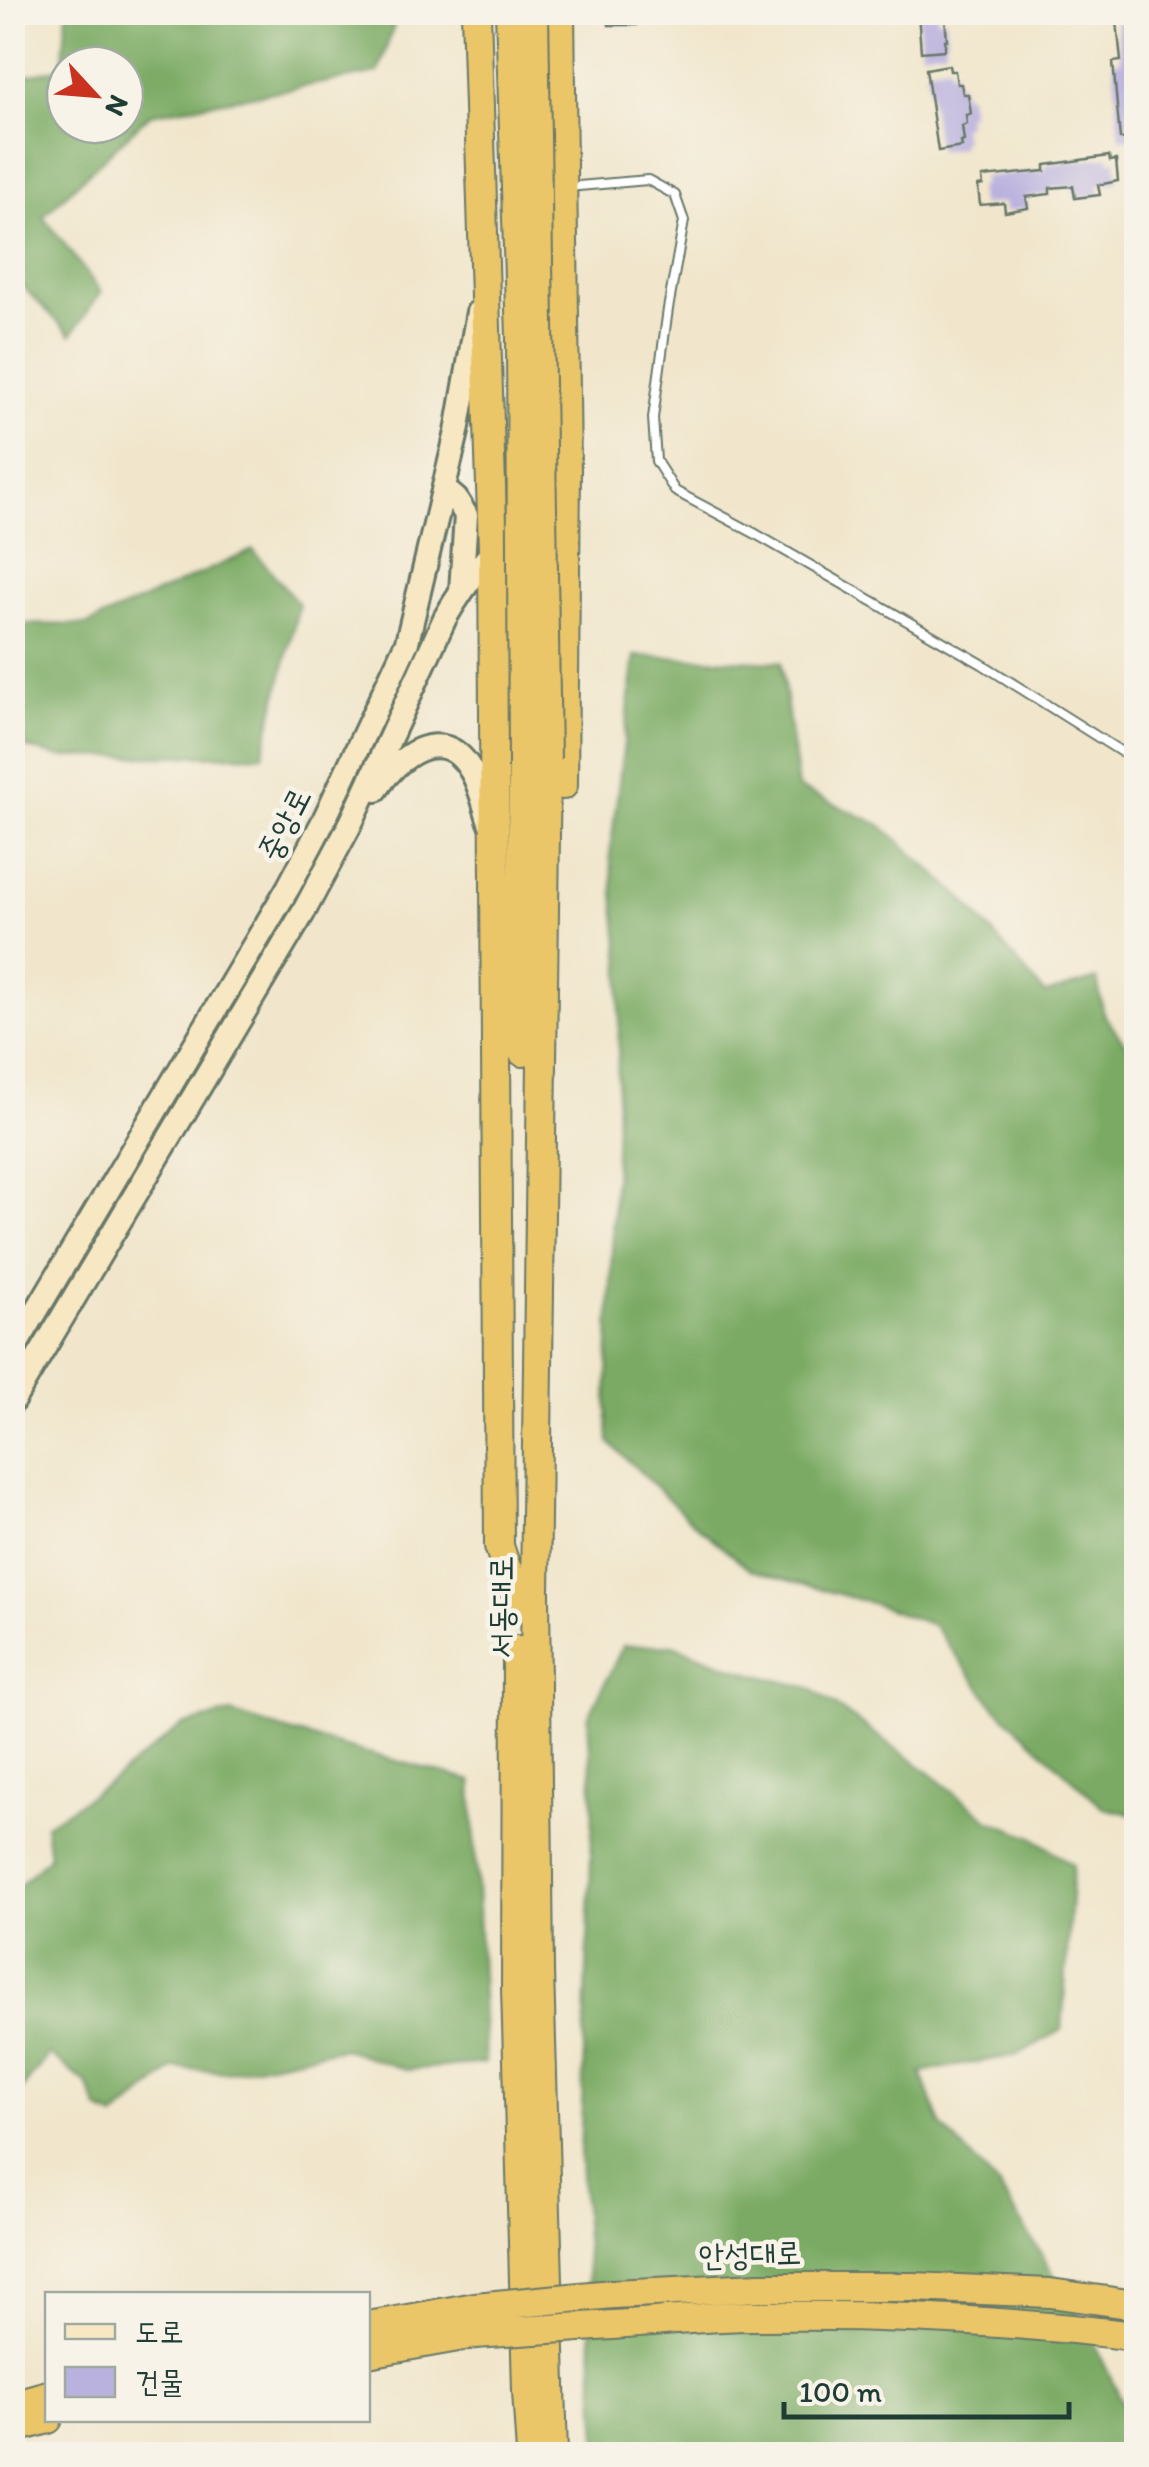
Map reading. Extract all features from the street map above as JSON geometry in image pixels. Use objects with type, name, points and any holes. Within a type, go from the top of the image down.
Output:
[{"type":"highway","points":[[476,12],[493,550],[499,1546],[526,1598]]},
{"type":"highway","points":[[510,12],[535,764]]},
{"type":"highway","points":[[534,12],[535,764]]},
{"type":"highway","points":[[526,1598],[556,1534],[566,470],[560,12]]},
{"type":"highway","points":[[494,666],[516,633],[550,632],[564,664]]},
{"type":"highway","name":"서동대로","points":[[535,764],[522,1320],[526,1598],[552,2454]]},
{"type":"highway","name":"서동대로","points":[[526,1598],[516,1988],[530,2454]]},
{"type":"highway","name":"안성대로","points":[[370,2352],[475,2320],[612,2294],[760,2287],[914,2287],[1050,2293],[1136,2305]]},
{"type":"highway","name":"안성대로","points":[[370,2326],[475,2320],[612,2325],[755,2316],[1052,2326],[1136,2336]]},
{"type":"highway","points":[[12,2405],[45,2396]]},
{"type":"highway","points":[[12,2429],[45,2420]]},
{"type":"main road","name":"중앙로","points":[[12,1352],[278,904],[323,822],[407,642],[457,432],[485,274]]},
{"type":"main road","name":"중앙로","points":[[12,1402],[319,883],[461,591],[566,470]]},
{"type":"main road","points":[[444,489],[466,515],[461,591]]},
{"type":"main road","points":[[319,883],[382,781],[406,755],[435,745],[454,751],[470,768],[495,834]]},
{"type":"lane","points":[[562,188],[648,180],[675,195],[684,221],[654,418],[656,460],[675,491],[982,664],[1136,760]]},
{"type":"green space","points":[[67,12],[398,13],[378,73],[150,114],[145,119],[145,45],[64,45]]},
{"type":"green space","points":[[45,71],[45,145],[117,145],[43,216],[101,292],[71,335],[12,276],[13,78]]},
{"type":"green space","points":[[253,550],[299,604],[263,755],[60,757],[13,744],[13,624],[87,625]]},
{"type":"green space","points":[[635,656],[781,662],[798,788],[881,825],[964,900],[1045,994],[1097,979],[1104,1015],[1136,1058],[1136,1815],[1104,1808],[994,1706],[933,1625],[871,1603],[751,1570],[692,1522],[609,1442],[621,964],[610,854]]},
{"type":"green space","points":[[673,1645],[745,1672],[810,1688],[991,1821],[1033,1837],[1073,1865],[1062,2030],[1017,2055],[921,2072],[941,2125],[999,2187],[1088,2329],[1130,2419],[1121,2454],[599,2454],[580,2159],[593,1806],[588,1718],[623,1646]]},
{"type":"green space","points":[[231,1713],[472,1781],[485,2063],[406,2070],[342,2048],[226,2072],[174,2068],[115,2118],[98,2109],[87,2084],[49,2054],[13,2101],[13,1892],[49,1857],[45,1825],[112,1781],[182,1726]]},
{"type":"building","points":[[609,12],[637,12],[637,25],[609,25]]},
{"type":"building","points":[[918,12],[937,12],[938,20],[945,18],[945,50],[921,52]]},
{"type":"building","points":[[1116,12],[1136,12],[1136,138],[1120,139],[1113,62],[1121,61]]},
{"type":"building","points":[[949,65],[963,94],[968,94],[971,114],[966,115],[967,124],[962,126],[962,147],[938,151],[926,69]]},
{"type":"building","points":[[1109,156],[1110,161],[1116,160],[1118,181],[1098,185],[1100,195],[1075,198],[1073,186],[1050,188],[1050,194],[1026,197],[1028,208],[1005,212],[1004,203],[980,205],[978,186],[983,185],[982,177],[1045,171],[1045,165]]}]
